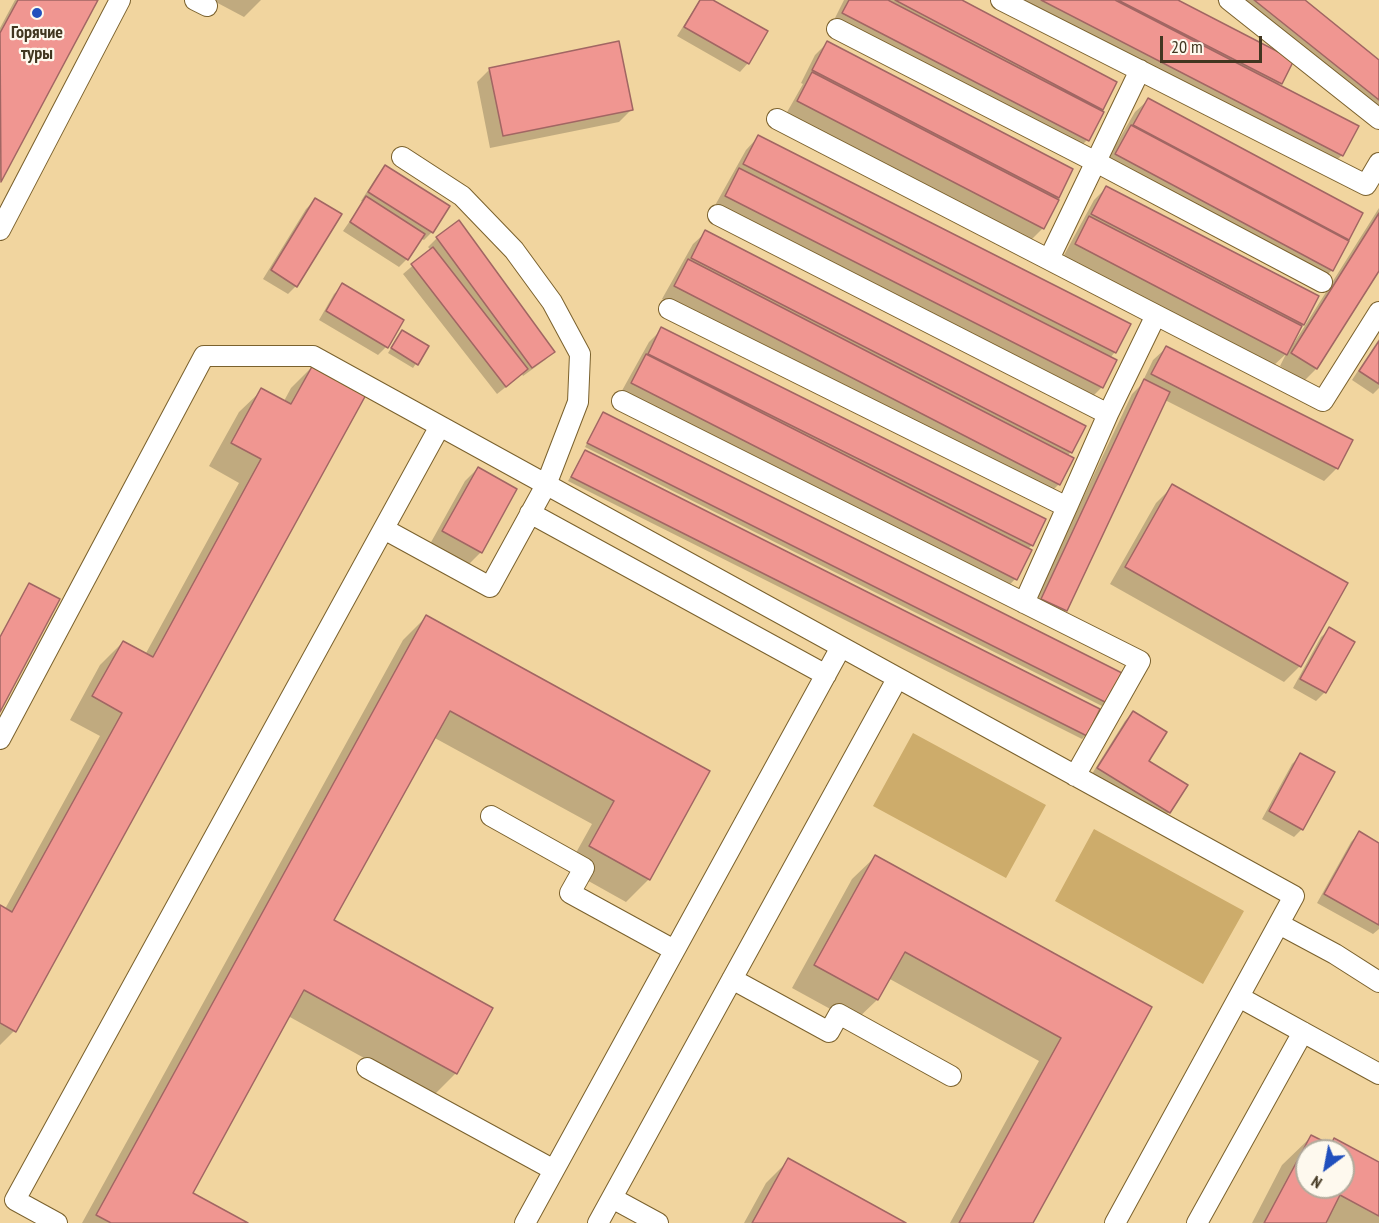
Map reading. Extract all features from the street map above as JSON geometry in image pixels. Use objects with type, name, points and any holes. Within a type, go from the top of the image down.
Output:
[{"type":"lane","points":[[0,230],[120,0]]},
{"type":"lane","points":[[1001,0],[1366,185],[1379,163]]},
{"type":"lane","points":[[1229,0],[1379,119]]},
{"type":"lane","points":[[837,29],[1096,162],[1322,282]]},
{"type":"lane","points":[[1049,259],[1140,70]]},
{"type":"lane","points":[[777,119],[1323,401],[1379,312]]},
{"type":"lane","points":[[384,529],[490,587],[546,485],[578,402],[580,354],[552,302],[514,250],[462,196],[402,157]]},
{"type":"lane","points":[[718,215],[1108,414]]},
{"type":"lane","points":[[669,309],[1067,507]]},
{"type":"lane","points":[[1024,603],[1108,414],[1156,315]]},
{"type":"lane","points":[[0,739],[204,356],[313,356],[1294,896],[1115,1223]]},
{"type":"lane","points":[[622,401],[1140,661],[1075,776]]},
{"type":"lane","points":[[57,1223],[15,1200],[440,426]]},
{"type":"lane","points":[[530,513],[826,675]]},
{"type":"lane","points":[[525,1223],[841,647]]},
{"type":"lane","points":[[598,1223],[897,678]]},
{"type":"lane","points":[[491,816],[584,868],[570,893],[674,950]]},
{"type":"lane","points":[[1279,924],[1335,954],[1379,982]]},
{"type":"lane","points":[[732,978],[830,1032],[839,1014],[951,1076]]},
{"type":"lane","points":[[1239,997],[1379,1074]]},
{"type":"lane","points":[[1197,1223],[1303,1032]]},
{"type":"lane","points":[[367,1068],[554,1170]]},
{"type":"lane","points":[[612,1198],[658,1223]]},
{"type":"shaded area","points":[[913,733],[1046,805],[1006,878],[873,806]]},
{"type":"shaded area","points":[[1094,829],[1244,911],[1203,984],[1055,901]]},
{"type":"building","points":[[18,0],[98,0],[1,182],[0,33]]},
{"type":"building","points":[[700,0],[713,0],[768,31],[749,64],[684,27]]},
{"type":"building","points":[[849,0],[888,0],[1104,112],[1089,141],[842,13]]},
{"type":"building","points":[[895,0],[962,0],[1117,82],[1103,110]]},
{"type":"building","points":[[1041,0],[1115,0],[1359,126],[1343,156]]},
{"type":"building","points":[[1118,0],[1178,0],[1294,60],[1282,84]]},
{"type":"building","points":[[1254,0],[1305,0],[1379,60],[1379,100]]},
{"type":"building","points":[[619,41],[633,110],[503,136],[489,68]]},
{"type":"building","points":[[827,41],[1073,169],[1059,198],[812,70]]},
{"type":"building","points":[[812,72],[1059,200],[1044,229],[797,101]]},
{"type":"building","points":[[1148,98],[1363,213],[1349,240],[1133,125]]},
{"type":"building","points":[[1131,125],[1349,241],[1333,271],[1115,154]]},
{"type":"building","points":[[758,135],[1131,324],[1116,353],[743,164]]},
{"type":"building","points":[[385,165],[450,206],[433,233],[368,192]]},
{"type":"building","points":[[739,168],[1117,360],[1103,388],[725,196]]},
{"type":"building","points":[[1106,186],[1319,296],[1304,325],[1091,214]]},
{"type":"building","points":[[366,196],[425,234],[408,260],[350,222]]},
{"type":"building","points":[[315,198],[342,214],[297,287],[271,270]]},
{"type":"building","points":[[1379,213],[1379,271],[1317,369],[1291,353]]},
{"type":"building","points":[[1089,216],[1302,326],[1287,355],[1075,244]]},
{"type":"building","points":[[459,220],[555,352],[532,368],[436,237]]},
{"type":"building","points":[[705,230],[1086,426],[1072,453],[691,258]]},
{"type":"building","points":[[433,247],[528,369],[506,387],[411,264]]},
{"type":"building","points":[[688,259],[1074,458],[1060,485],[674,286]]},
{"type":"building","points":[[342,283],[404,320],[388,348],[326,311]]},
{"type":"building","points":[[661,327],[1046,519],[1033,546],[648,354]]},
{"type":"building","points":[[402,330],[429,346],[418,365],[391,348]]},
{"type":"building","points":[[1379,341],[1379,384],[1359,371]]},
{"type":"building","points":[[1166,346],[1353,440],[1338,469],[1151,374]]},
{"type":"building","points":[[646,354],[1032,550],[1017,580],[631,383]]},
{"type":"building","points":[[314,363],[367,393],[16,1032],[0,1023],[0,905],[12,912],[122,713],[92,696],[123,641],[153,657],[261,459],[231,443],[261,388],[291,404]]},
{"type":"building","points":[[1144,379],[1170,392],[1067,611],[1041,599]]},
{"type":"building","points":[[603,412],[1122,673],[1107,703],[587,443]]},
{"type":"building","points":[[585,450],[1100,709],[1087,736],[571,477]]},
{"type":"building","points":[[478,467],[517,489],[482,553],[442,531]]},
{"type":"building","points":[[1172,484],[1348,583],[1301,667],[1125,567]]},
{"type":"building","points":[[29,583],[60,599],[0,712],[0,637]]},
{"type":"building","points":[[426,615],[710,771],[650,880],[589,846],[614,801],[450,711],[334,920],[493,1008],[457,1074],[304,990],[193,1193],[248,1223],[111,1223],[96,1215]]},
{"type":"building","points":[[1329,627],[1355,642],[1326,693],[1300,679]]},
{"type":"building","points":[[1133,711],[1167,732],[1149,761],[1188,785],[1170,813],[1097,768]]},
{"type":"building","points":[[1300,753],[1335,772],[1303,830],[1269,811]]},
{"type":"building","points":[[1359,831],[1379,843],[1379,925],[1324,894]]},
{"type":"building","points":[[875,855],[1152,1007],[1033,1223],[959,1223],[1061,1038],[905,952],[878,1000],[814,965]]},
{"type":"building","points":[[1355,1149],[1379,1162],[1379,1216],[1347,1199],[1355,1199]]},
{"type":"building","points":[[788,1158],[906,1223],[752,1223]]},
{"type":"building","points":[[1295,1165],[1295,1199],[1338,1199],[1326,1223],[1264,1223]]},
{"type":"place","name":"Горячие туры","points":[[37,13]]}]
